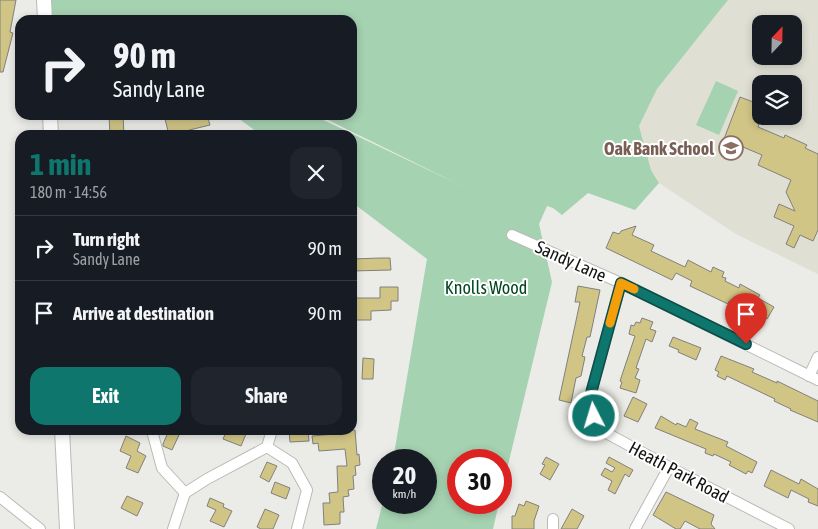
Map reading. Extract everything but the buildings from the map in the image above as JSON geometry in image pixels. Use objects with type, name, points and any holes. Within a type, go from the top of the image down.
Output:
[{"type":"street","points":[[44,0],[44,15]]},
{"type":"street","name":"Sandy Lane","points":[[512,235],[621,283],[814,378]]},
{"type":"street","name":"Heath Park Road","points":[[621,283],[588,404],[599,429],[669,468],[789,529]]},
{"type":"street","points":[[814,378],[818,357]]},
{"type":"street","points":[[62,435],[67,529]]},
{"type":"street","points":[[153,435],[162,468],[185,493]]},
{"type":"street","points":[[173,529],[185,493],[207,478],[267,447],[271,435]]},
{"type":"street","points":[[267,447],[292,462],[307,490],[297,529]]},
{"type":"street","points":[[635,529],[669,468]]},
{"type":"street","points":[[0,497],[40,529]]},
{"type":"shaded area","name":"Oak Bank School","points":[[728,0],[818,0],[818,274],[736,234],[659,183],[651,170],[639,126],[657,89]]},
{"type":"green space","name":"Knolls Wood","points":[[51,0],[728,0],[657,89],[639,126],[651,170],[659,183],[635,210],[588,193],[562,215],[547,206],[539,224],[552,282],[512,449],[447,449],[447,514],[496,514],[493,529],[376,529],[380,514],[437,514],[437,449],[395,449],[427,259],[357,206],[357,136],[460,185],[357,134],[357,130],[348,130],[328,120],[357,120],[357,15],[51,15]]},
{"type":"green space","points":[[716,81],[738,91],[719,135],[696,125]]},
{"type":"green space","points":[[241,120],[324,120],[344,130],[254,130]]},
{"type":"slow traffic","points":[[610,323],[621,283],[634,289]]},
{"type":"place","name":"Oak Bank School","points":[[731,148]]},
{"type":"route","points":[[594,416],[588,404],[621,283],[746,344]]}]
